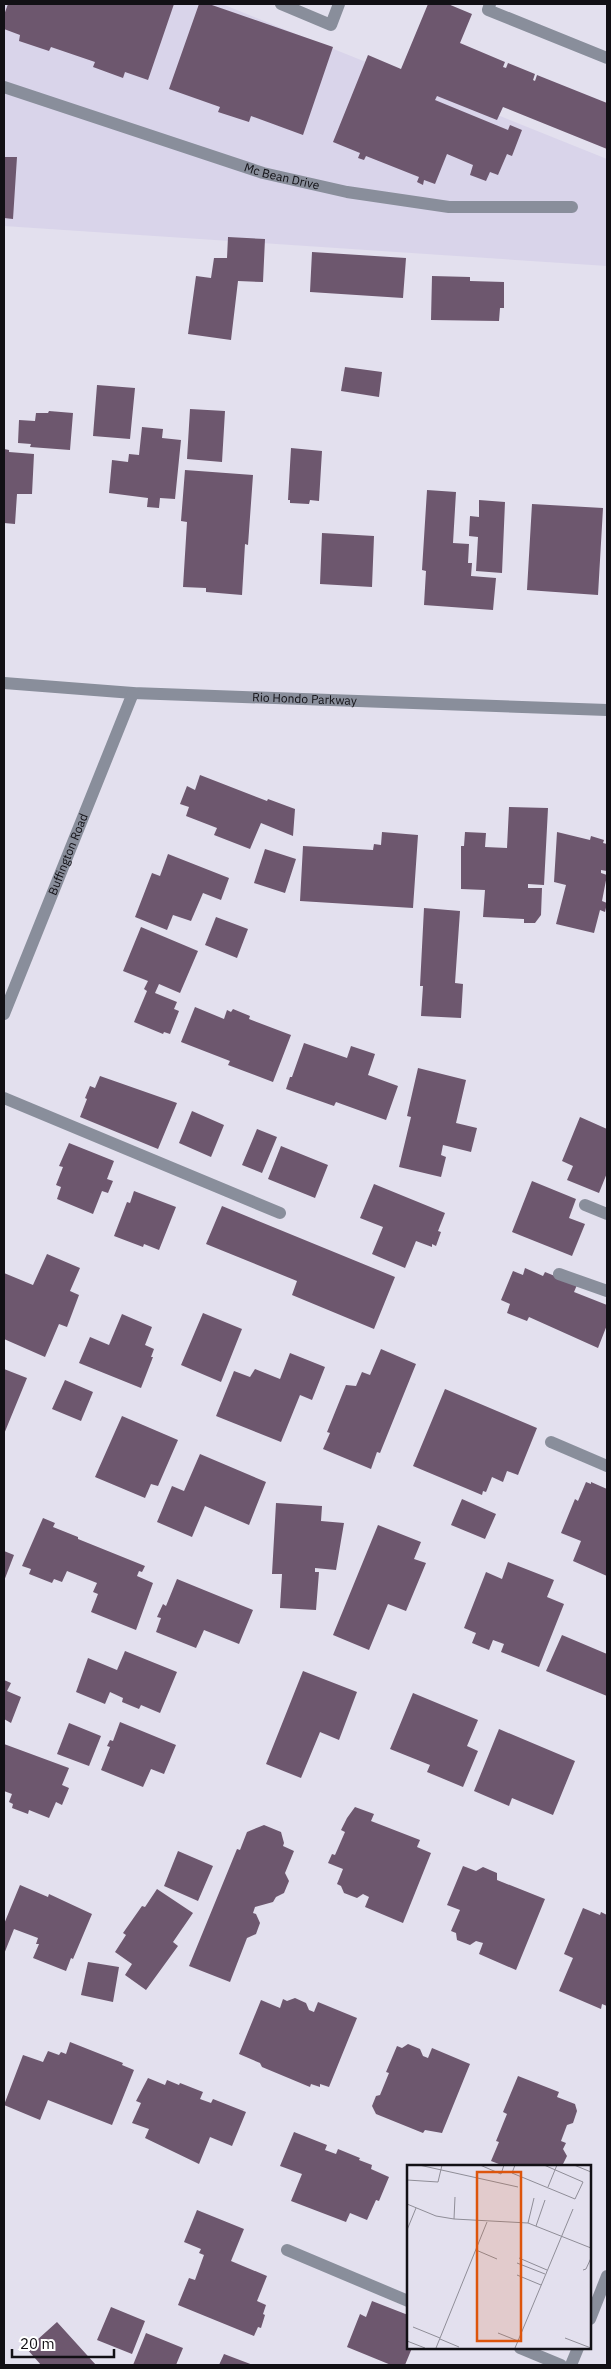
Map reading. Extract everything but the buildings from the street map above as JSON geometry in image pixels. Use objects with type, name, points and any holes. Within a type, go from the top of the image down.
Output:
[{"type":"street","points":[[281,4],[331,24],[340,4]]},
{"type":"street","points":[[490,4],[488,10],[607,58]]},
{"type":"street","name":"Mc Bean Drive","points":[[4,87],[264,173],[347,192],[449,206],[572,207]]},
{"type":"street","name":"Rio Hondo Parkway","points":[[4,683],[134,693],[607,710]]},
{"type":"street","name":"Buffington Road","points":[[4,1014],[134,693]]},
{"type":"street","points":[[4,1098],[280,1213]]},
{"type":"street","points":[[585,1205],[607,1214]]},
{"type":"street","points":[[559,1274],[607,1291]]},
{"type":"street","points":[[551,1442],[607,1466]]},
{"type":"street","points":[[287,2250],[407,2301]]},
{"type":"street","points":[[591,2317],[607,2276]]},
{"type":"street","points":[[522,2349],[561,2365]]},
{"type":"street","points":[[571,2365],[578,2349]]},
{"type":"shaded area","points":[[4,4],[222,4],[607,159],[607,266],[4,226]]}]
